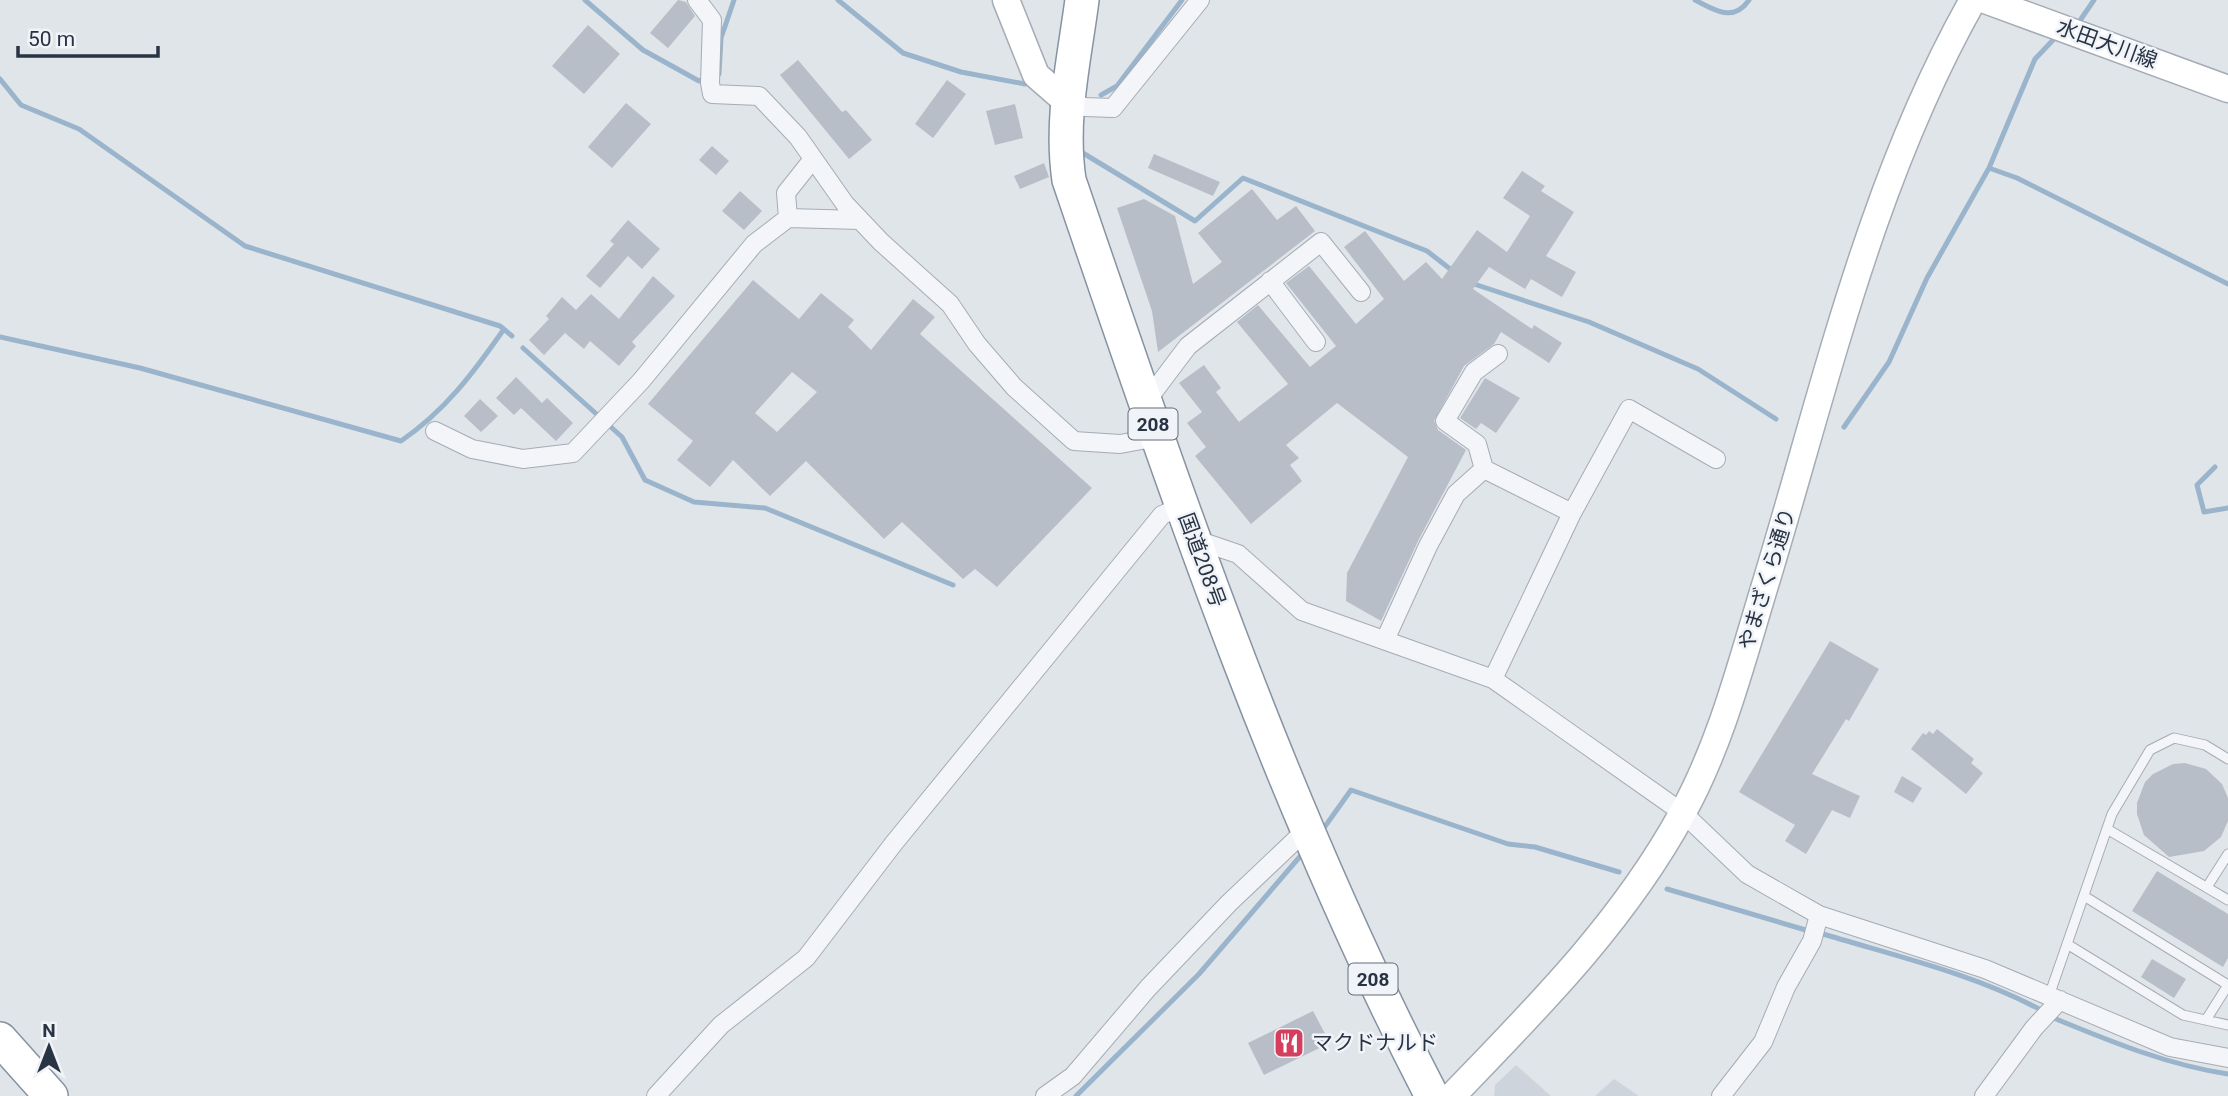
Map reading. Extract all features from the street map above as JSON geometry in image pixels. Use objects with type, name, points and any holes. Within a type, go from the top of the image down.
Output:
[{"type":"highway","name":"国道208号","points":[[1082,0],[1067,103],[1064,145],[1069,180],[1229,635],[1313,841],[1380,995],[1432,1096]]},
{"type":"highway","points":[[0,1040],[51,1096]]},
{"type":"highway","points":[[0,1056],[37,1096]]},
{"type":"street","points":[[697,0],[712,20],[712,93],[759,96],[798,137],[860,220],[950,304],[977,344],[1014,387],[1074,441],[1120,444],[1158,438]]},
{"type":"street","points":[[1006,0],[1036,75],[1067,103],[1113,108],[1200,0]]},
{"type":"street","name":"やまざくら通り","points":[[1452,1096],[1597,941],[1637,888],[1683,813],[1723,722],[1880,202],[1913,117],[1973,0]]},
{"type":"street","name":"水田大川線","points":[[1985,0],[2228,89]]},
{"type":"street","points":[[789,218],[786,193],[813,159]]},
{"type":"street","points":[[435,431],[472,449],[523,459],[573,453],[641,381],[754,244],[789,218],[860,220]]},
{"type":"street","points":[[1145,402],[1188,346],[1321,242],[1361,292]]},
{"type":"street","points":[[1270,281],[1316,342]]},
{"type":"street","points":[[1498,354],[1474,372],[1445,421],[1477,444],[1484,469],[1572,513]]},
{"type":"street","points":[[1493,679],[1572,513],[1629,409],[1716,459]]},
{"type":"street","points":[[1385,639],[1428,546],[1456,494],[1484,469]]},
{"type":"street","points":[[656,1096],[721,1025],[806,958],[894,843],[1162,515],[1182,506]]},
{"type":"street","points":[[1194,539],[1238,554],[1301,611],[1493,679],[1683,813],[1747,874],[1819,915],[1984,969],[2169,1047],[2228,1058]]},
{"type":"street","points":[[1045,1096],[1073,1076],[1148,988],[1220,912],[1313,841]]},
{"type":"street","points":[[1721,1096],[1763,1042],[1786,987],[1812,941],[1819,915]]},
{"type":"street","points":[[1984,1096],[2055,998]]},
{"type":"street","points":[[0,1025],[65,1096]]},
{"type":"lane","points":[[2055,998],[2067,944],[2107,829],[2150,750],[2174,738],[2205,745],[2228,759]]},
{"type":"lane","points":[[2107,829],[2228,900]]},
{"type":"lane","points":[[2207,887],[2228,853]]},
{"type":"lane","points":[[2084,896],[2228,985],[2206,1020]]},
{"type":"lane","points":[[2067,944],[2182,1015],[2228,1025]]},
{"type":"shaded area","points":[[1516,1065],[1551,1096],[1494,1096],[1495,1085]]},
{"type":"shaded area","points":[[1614,1079],[1639,1096],[1595,1096]]},
{"type":"building","points":[[678,0],[686,2],[695,16],[668,48],[650,33]]},
{"type":"building","points":[[588,25],[620,54],[584,94],[552,66]]},
{"type":"building","points":[[798,60],[842,112],[846,110],[872,140],[849,159],[780,75]]},
{"type":"building","points":[[947,80],[966,94],[933,138],[915,124]]},
{"type":"building","points":[[626,103],[651,124],[612,168],[588,147]]},
{"type":"building","points":[[1015,104],[1023,138],[995,145],[986,111]]},
{"type":"building","points":[[712,146],[729,161],[716,175],[699,160]]},
{"type":"building","points":[[1154,154],[1220,182],[1213,196],[1148,168]]},
{"type":"building","points":[[1044,163],[1049,177],[1020,189],[1014,176]]},
{"type":"building","points":[[1522,171],[1545,186],[1541,191],[1574,212],[1546,256],[1576,272],[1562,297],[1531,279],[1525,289],[1489,267],[1473,289],[1532,329],[1534,325],[1562,343],[1549,363],[1501,332],[1494,344],[1464,366],[1434,421],[1438,430],[1466,450],[1418,541],[1381,621],[1346,601],[1347,573],[1408,457],[1337,403],[1286,445],[1299,458],[1290,465],[1302,481],[1251,524],[1195,456],[1206,447],[1187,423],[1202,412],[1179,383],[1204,365],[1221,388],[1216,392],[1239,422],[1288,384],[1237,322],[1258,305],[1310,367],[1336,346],[1286,283],[1309,266],[1356,324],[1384,299],[1344,247],[1365,231],[1404,281],[1426,262],[1442,279],[1477,230],[1507,252],[1530,216],[1503,198]]},
{"type":"building","points":[[1252,189],[1277,220],[1296,206],[1315,231],[1158,352],[1152,311],[1117,208],[1144,199],[1175,216],[1193,284],[1222,262],[1198,233]]},
{"type":"building","points":[[740,191],[762,211],[744,230],[722,211]]},
{"type":"building","points":[[628,220],[660,249],[642,269],[628,256],[600,288],[586,276],[614,244],[610,241]]},
{"type":"building","points":[[653,276],[675,296],[632,342],[636,346],[619,366],[590,341],[584,349],[565,333],[544,355],[529,340],[549,319],[546,316],[562,297],[576,310],[591,294],[619,319]]},
{"type":"building","points":[[753,280],[799,319],[821,293],[854,320],[848,327],[871,350],[913,299],[935,317],[920,334],[1092,488],[997,587],[975,569],[963,579],[902,522],[884,539],[806,461],[770,496],[733,460],[710,487],[677,460],[693,441],[648,404]],"holes":[[[792,372],[817,392],[777,432],[755,413]]]},
{"type":"building","points":[[516,377],[542,403],[547,398],[573,423],[556,441],[521,408],[514,415],[496,398]]},
{"type":"building","points":[[1485,378],[1520,398],[1496,433],[1481,423],[1476,429],[1460,418]]},
{"type":"building","points":[[480,399],[498,416],[481,432],[464,416]]},
{"type":"building","points":[[1830,641],[1879,669],[1849,721],[1846,719],[1812,774],[1860,796],[1850,818],[1832,810],[1806,854],[1785,841],[1795,825],[1739,792]]},
{"type":"building","points":[[1937,729],[1974,759],[1971,763],[1983,773],[1966,794],[1911,749],[1923,733],[1926,735],[1929,731],[1933,734]]},
{"type":"building","points":[[2185,763],[2206,769],[2222,784],[2228,798],[2228,821],[2221,837],[2204,851],[2169,857],[2144,835],[2137,814],[2137,803],[2145,782],[2153,774],[2173,764]]},
{"type":"building","points":[[1902,776],[1922,788],[1913,803],[1894,792]]},
{"type":"building","points":[[2157,871],[2228,914],[2228,958],[2223,967],[2132,911]]},
{"type":"building","points":[[2152,959],[2186,979],[2174,998],[2141,977]]},
{"type":"building","name":"マクドナルド","points":[[1313,1011],[1330,1043],[1264,1075],[1248,1043]]},
{"type":"waterway","points":[[585,0],[643,50],[699,81],[703,79]]},
{"type":"waterway","points":[[719,74],[721,38],[734,0]]},
{"type":"waterway","points":[[838,0],[903,53],[961,72],[1025,84]]},
{"type":"waterway","points":[[1101,95],[1117,86],[1182,0]]},
{"type":"waterway","points":[[1695,0],[1730,13],[1743,7],[1749,0]]},
{"type":"waterway","points":[[2081,19],[2094,0]]},
{"type":"waterway","points":[[1844,427],[1889,362],[1927,278],[1989,168],[2035,59],[2054,39]]},
{"type":"waterway","points":[[0,79],[21,105],[79,129],[245,246],[500,326],[512,336]]},
{"type":"waterway","points":[[1078,150],[1195,221],[1243,178],[1427,251],[1454,272]]},
{"type":"waterway","points":[[1989,168],[2017,178],[2228,284]]},
{"type":"waterway","points":[[1471,283],[1589,322],[1698,369],[1776,419]]},
{"type":"waterway","points":[[0,337],[140,368],[401,441],[431,417],[458,390],[504,329]]},
{"type":"waterway","points":[[523,348],[622,437],[645,480],[694,502],[765,508],[953,585]]},
{"type":"waterway","points":[[2215,467],[2197,485],[2204,512],[2228,508]]},
{"type":"waterway","points":[[1321,832],[1351,790],[1508,844],[1535,847],[1619,872]]},
{"type":"waterway","points":[[1076,1096],[1199,974],[1303,853]]},
{"type":"waterway","points":[[1667,889],[1809,931]]},
{"type":"waterway","points":[[1820,933],[1961,975],[2041,1010]]},
{"type":"waterway","points":[[2056,1019],[2162,1059],[2228,1074]]},
{"type":"place","name":"マクドナルド","points":[[1289,1043]]}]
